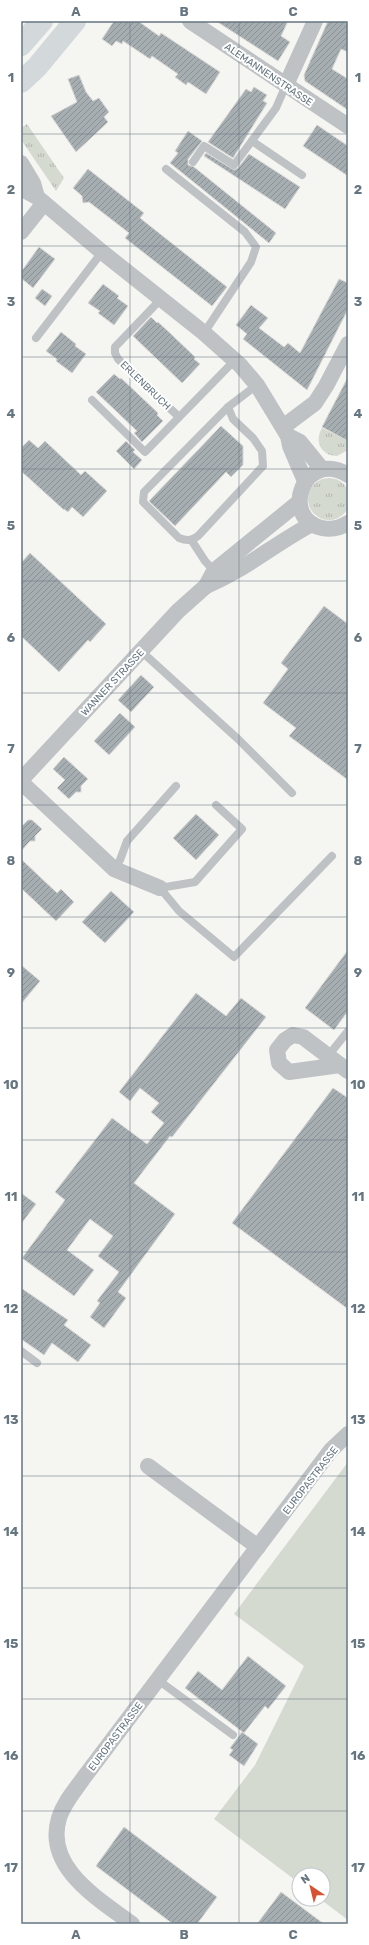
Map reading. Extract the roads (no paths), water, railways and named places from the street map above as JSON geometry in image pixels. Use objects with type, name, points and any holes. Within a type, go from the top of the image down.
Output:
[{"type":"main road","points":[[23,41],[42,21]]},
{"type":"main road","points":[[21,82],[53,49],[75,21]]},
{"type":"street","name":"ALEMANNENSTRASSE","points":[[190,21],[348,126]]},
{"type":"street","points":[[286,85],[315,21]]},
{"type":"street","points":[[21,163],[41,200]]},
{"type":"street","points":[[21,186],[24,190],[41,200],[102,252],[204,333],[235,360],[257,384],[285,432],[305,481]]},
{"type":"street","points":[[21,232],[41,200]]},
{"type":"street","points":[[285,432],[315,403],[326,386],[348,344]]},
{"type":"street","points":[[285,432],[300,442],[322,469]]},
{"type":"street","points":[[347,526],[327,529],[312,524],[306,518],[299,502],[299,494],[305,481],[310,476],[322,469],[335,469],[348,474]]},
{"type":"street","name":"WANNER STRASSE","points":[[160,888],[114,869],[21,781],[178,611],[299,502]]},
{"type":"street","name":"WANNER STRASSE","points":[[217,575],[312,524]]},
{"type":"street","name":"EUROPASTRASSE","points":[[132,1924],[82,1886],[71,1875],[63,1863],[58,1844],[57,1830],[59,1817],[68,1799],[258,1546],[331,1450],[348,1434]]},
{"type":"street","points":[[148,1466],[258,1546]]},
{"type":"lane","points":[[193,162],[204,146],[234,165],[276,108],[286,85]]},
{"type":"lane","points":[[252,141],[302,175]]},
{"type":"lane","points":[[166,169],[245,232],[256,247],[251,262],[204,333]]},
{"type":"lane","points":[[36,338],[102,252]]},
{"type":"lane","name":"ERLENBRUCH","points":[[161,299],[115,347],[115,353],[118,358],[179,417]]},
{"type":"lane","name":"ERLENBRUCH","points":[[92,400],[145,452],[235,360]]},
{"type":"lane","points":[[217,575],[205,561],[192,541],[179,538],[143,502],[144,492],[228,407],[257,384]]},
{"type":"lane","points":[[192,541],[263,466],[262,451],[253,438],[233,419],[228,407]]},
{"type":"lane","points":[[141,651],[232,734],[292,794]]},
{"type":"lane","points":[[114,869],[120,860],[127,841],[176,786]]},
{"type":"lane","points":[[216,805],[242,829],[195,882],[160,888],[179,911],[234,957],[332,856]]},
{"type":"lane","points":[[339,1064],[348,1032]]},
{"type":"lane","points":[[21,1351],[37,1363]]},
{"type":"lane","points":[[158,1680],[233,1735]]}]
